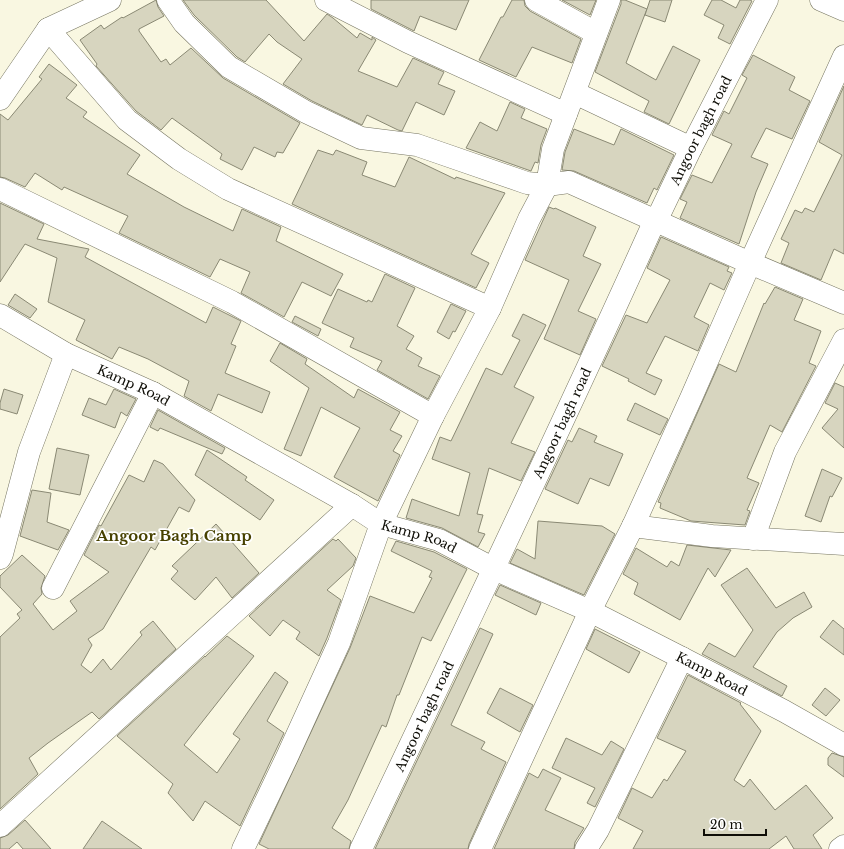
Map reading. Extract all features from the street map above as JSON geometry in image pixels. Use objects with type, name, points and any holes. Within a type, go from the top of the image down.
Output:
[{"type":"street","points":[[0,98],[48,29],[110,0]]},
{"type":"street","points":[[168,0],[184,23],[229,67],[306,112],[361,138],[417,145],[527,183],[547,185],[569,182],[750,263],[844,303]]},
{"type":"street","points":[[326,0],[408,42],[566,114]]},
{"type":"street","points":[[536,0],[596,33]]},
{"type":"street","points":[[243,849],[339,643],[381,524],[433,416],[490,308],[529,219],[547,185],[553,148],[609,0]]},
{"type":"street","name":"Angoor bagh road","points":[[361,849],[594,356],[655,220],[659,215],[767,0]]},
{"type":"street","points":[[821,0],[844,10]]},
{"type":"street","points":[[48,29],[127,120],[179,159],[228,189],[490,308]]},
{"type":"street","points":[[480,849],[590,612],[633,526],[844,56]]},
{"type":"street","points":[[575,93],[692,148]]},
{"type":"street","points":[[0,189],[232,302],[433,416]]},
{"type":"street","name":"Kamp Road","points":[[0,315],[66,354],[153,392],[352,505],[381,524],[439,540],[494,569],[590,612],[784,711],[844,745]]},
{"type":"street","points":[[753,539],[785,452],[844,340]]},
{"type":"street","points":[[0,558],[29,452],[66,354]]},
{"type":"street","points":[[52,588],[153,392]]},
{"type":"street","points":[[0,826],[352,505]]},
{"type":"street","points":[[633,526],[712,536],[844,544]]},
{"type":"street","points":[[586,849],[598,830],[682,658]]},
{"type":"street","points":[[840,849],[844,846]]},
{"type":"building","points":[[156,0],[158,7],[164,16],[139,29],[139,31],[161,62],[166,59],[170,65],[191,48],[223,78],[300,123],[283,153],[277,152],[275,157],[254,147],[242,170],[220,159],[222,154],[172,118],[161,130],[136,111],[96,66],[97,64],[80,40],[101,25],[104,29],[122,17],[123,18]]},
{"type":"building","points":[[183,0],[266,0],[304,41],[327,14],[357,38],[360,33],[372,40],[372,37],[376,40],[358,71],[397,87],[413,58],[444,72],[438,84],[455,91],[444,115],[416,102],[402,131],[367,115],[362,125],[312,101],[283,84],[302,59],[277,42],[269,34],[245,62],[237,57],[194,15]]},
{"type":"building","points":[[371,0],[469,0],[456,30],[420,16],[414,31],[371,9]]},
{"type":"building","points":[[512,0],[524,0],[525,6],[530,11],[581,39],[572,63],[532,47],[516,77],[479,60],[501,17],[503,17]]},
{"type":"building","points":[[562,0],[596,0],[590,15]]},
{"type":"building","points":[[621,0],[625,0],[647,9],[626,63],[656,80],[673,46],[700,60],[669,124],[644,112],[649,101],[595,72],[621,4]]},
{"type":"building","points":[[650,0],[672,0],[665,22],[645,15]]},
{"type":"building","points":[[712,0],[721,0],[736,8],[740,0],[752,1],[730,44],[718,38],[724,25],[704,15]]},
{"type":"building","points":[[753,55],[795,77],[789,90],[810,101],[792,139],[766,128],[751,157],[768,164],[756,192],[739,244],[680,218],[687,202],[680,199],[692,175],[712,183],[732,144],[712,135],[724,111],[729,114],[747,78],[742,75]]},
{"type":"building","points":[[49,64],[77,85],[66,98],[87,112],[83,117],[140,155],[127,174],[184,207],[233,231],[242,209],[281,227],[276,241],[343,274],[331,296],[302,282],[284,317],[241,293],[250,272],[220,259],[210,277],[119,233],[128,216],[64,187],[62,190],[35,173],[25,187],[0,177],[0,114],[8,120],[42,79],[39,77]]},
{"type":"building","points":[[844,86],[844,254],[834,249],[821,280],[781,263],[789,243],[781,239],[795,210],[802,213],[805,208],[814,212],[842,155],[819,142]]},
{"type":"building","points":[[510,102],[525,109],[521,118],[547,129],[541,145],[538,163],[535,162],[531,171],[466,148],[480,122],[497,131]]},
{"type":"building","points":[[574,129],[614,145],[621,129],[674,155],[657,190],[654,188],[647,203],[574,171],[562,170],[565,152]]},
{"type":"building","points":[[318,150],[333,155],[336,150],[367,162],[362,175],[395,187],[409,157],[455,179],[456,177],[505,193],[471,254],[489,263],[476,288],[292,204]]},
{"type":"building","points":[[0,203],[44,224],[37,239],[89,249],[85,257],[206,323],[213,307],[241,321],[231,344],[236,346],[225,373],[270,392],[262,413],[218,394],[211,411],[184,396],[189,381],[148,359],[119,347],[112,359],[76,340],[85,320],[48,302],[57,258],[25,244],[0,282]]},
{"type":"building","points":[[549,207],[555,208],[596,227],[583,256],[601,264],[578,311],[596,319],[580,355],[544,339],[569,280],[525,260]]},
{"type":"building","points":[[661,237],[729,267],[727,271],[732,273],[724,290],[710,283],[694,317],[709,325],[698,351],[665,336],[646,373],[662,380],[655,395],[628,381],[629,379],[602,366],[626,315],[647,323],[670,280],[647,268]]},
{"type":"building","points":[[385,274],[415,288],[397,326],[414,336],[406,349],[422,358],[418,366],[440,376],[428,399],[377,370],[382,361],[350,347],[354,338],[322,323],[338,289],[367,302],[368,300],[372,302]]},
{"type":"building","points":[[775,287],[803,299],[794,320],[821,331],[809,363],[816,366],[782,432],[770,425],[747,478],[759,483],[747,510],[750,511],[745,525],[691,521],[660,508],[661,503],[658,502],[719,364],[736,372],[764,303],[765,304]]},
{"type":"building","points":[[15,294],[37,309],[30,318],[8,305]]},
{"type":"building","points":[[451,304],[466,311],[455,332],[453,331],[449,339],[437,332]]},
{"type":"building","points":[[523,314],[546,325],[514,387],[534,397],[511,443],[535,452],[521,481],[489,468],[477,514],[483,515],[478,532],[485,534],[478,547],[442,528],[406,518],[412,499],[459,516],[470,473],[432,459],[440,437],[451,441],[486,368],[502,375],[520,340],[512,336]]},
{"type":"building","points":[[295,316],[321,329],[318,336],[292,322]]},
{"type":"building","points":[[280,343],[307,359],[305,364],[354,398],[358,389],[400,412],[390,430],[402,436],[393,451],[400,455],[378,501],[334,477],[360,428],[321,407],[301,456],[284,449],[309,388],[270,361]]},
{"type":"building","points":[[835,383],[844,387],[844,448],[822,428],[838,409],[825,403]]},
{"type":"building","points":[[4,389],[23,395],[17,414],[0,409]]},
{"type":"building","points":[[114,389],[136,399],[127,416],[121,412],[115,428],[82,415],[89,398],[106,405]]},
{"type":"building","points":[[635,403],[668,419],[660,435],[627,420]]},
{"type":"building","points":[[158,410],[225,448],[222,454],[160,428],[158,431],[150,427]]},
{"type":"building","points":[[579,428],[597,436],[594,442],[623,454],[609,486],[590,478],[578,504],[545,489],[568,440],[572,442]]},
{"type":"building","points":[[57,448],[89,455],[80,495],[49,489]]},
{"type":"building","points":[[207,450],[247,477],[245,480],[274,500],[260,520],[195,475]]},
{"type":"building","points":[[154,460],[163,464],[195,500],[189,512],[179,507],[155,550],[151,547],[103,629],[88,639],[92,645],[81,665],[91,673],[103,659],[111,670],[142,635],[140,632],[153,621],[176,649],[99,719],[92,712],[29,758],[38,774],[0,809],[0,637],[20,618],[17,614],[22,610],[0,587],[0,576],[22,555],[45,576],[41,588],[42,594],[33,604],[53,630],[77,611],[70,601],[109,572],[84,555],[99,525],[101,526],[129,475],[144,482]]},
{"type":"building","points":[[822,469],[842,478],[832,497],[830,496],[821,522],[805,516]]},
{"type":"building","points":[[32,490],[51,493],[47,522],[69,530],[58,550],[20,536]]},
{"type":"building","points":[[538,521],[602,526],[615,534],[584,595],[510,563],[517,549],[535,559]]},
{"type":"building","points":[[216,524],[259,573],[232,598],[216,577],[195,600],[171,579],[178,571],[172,566]]},
{"type":"building","points":[[333,539],[336,541],[338,539],[356,558],[353,566],[327,590],[341,600],[319,656],[296,639],[300,632],[283,620],[270,636],[249,616]]},
{"type":"building","points":[[396,541],[434,552],[467,569],[431,641],[422,637],[399,695],[397,695],[386,727],[382,725],[348,800],[332,828],[351,841],[349,849],[269,849],[259,844],[350,648],[370,596],[414,613],[432,578],[429,577],[432,571],[391,551]]},
{"type":"building","points":[[687,545],[731,550],[715,577],[708,568],[680,620],[634,594],[638,583],[623,574],[636,548],[667,567],[671,561],[679,566]]},
{"type":"building","points":[[747,568],[776,608],[804,592],[812,607],[793,618],[777,632],[753,667],[787,686],[782,696],[702,654],[709,643],[735,657],[753,630],[721,585]]},
{"type":"building","points":[[500,585],[541,603],[536,615],[495,595]]},
{"type":"building","points":[[833,620],[844,629],[844,655],[820,637]]},
{"type":"building","points":[[480,628],[493,634],[451,725],[485,742],[481,749],[506,762],[468,849],[375,849]]},
{"type":"building","points":[[595,629],[640,652],[629,673],[586,649]]},
{"type":"building","points":[[227,636],[254,656],[184,745],[217,773],[240,739],[233,734],[275,672],[288,682],[267,721],[284,733],[240,826],[205,801],[193,821],[168,793],[173,784],[117,736]]},
{"type":"building","points":[[688,675],[741,703],[740,704],[761,731],[734,780],[744,787],[750,779],[775,810],[806,785],[833,818],[813,835],[822,849],[794,849],[786,836],[769,849],[633,849],[643,831],[618,818],[632,788],[652,798],[664,779],[667,781],[686,751],[657,738]]},
{"type":"building","points":[[500,688],[533,705],[520,732],[487,713]]},
{"type":"building","points":[[825,688],[840,700],[826,716],[812,705]]},
{"type":"building","points":[[566,738],[602,755],[611,741],[624,749],[595,807],[587,803],[595,788],[552,768]]},
{"type":"building","points":[[832,753],[844,757],[844,777],[828,765],[828,758]]},
{"type":"building","points":[[543,769],[561,778],[545,810],[584,828],[575,842],[574,849],[494,849],[529,773],[538,778]]},
{"type":"building","points":[[25,820],[51,849],[23,849],[17,842],[9,849],[0,849],[0,838],[8,835]]},
{"type":"building","points":[[102,821],[142,849],[83,849]]},
{"type":"district","name":"Angoor Bagh Camp","points":[[174,535]]}]
